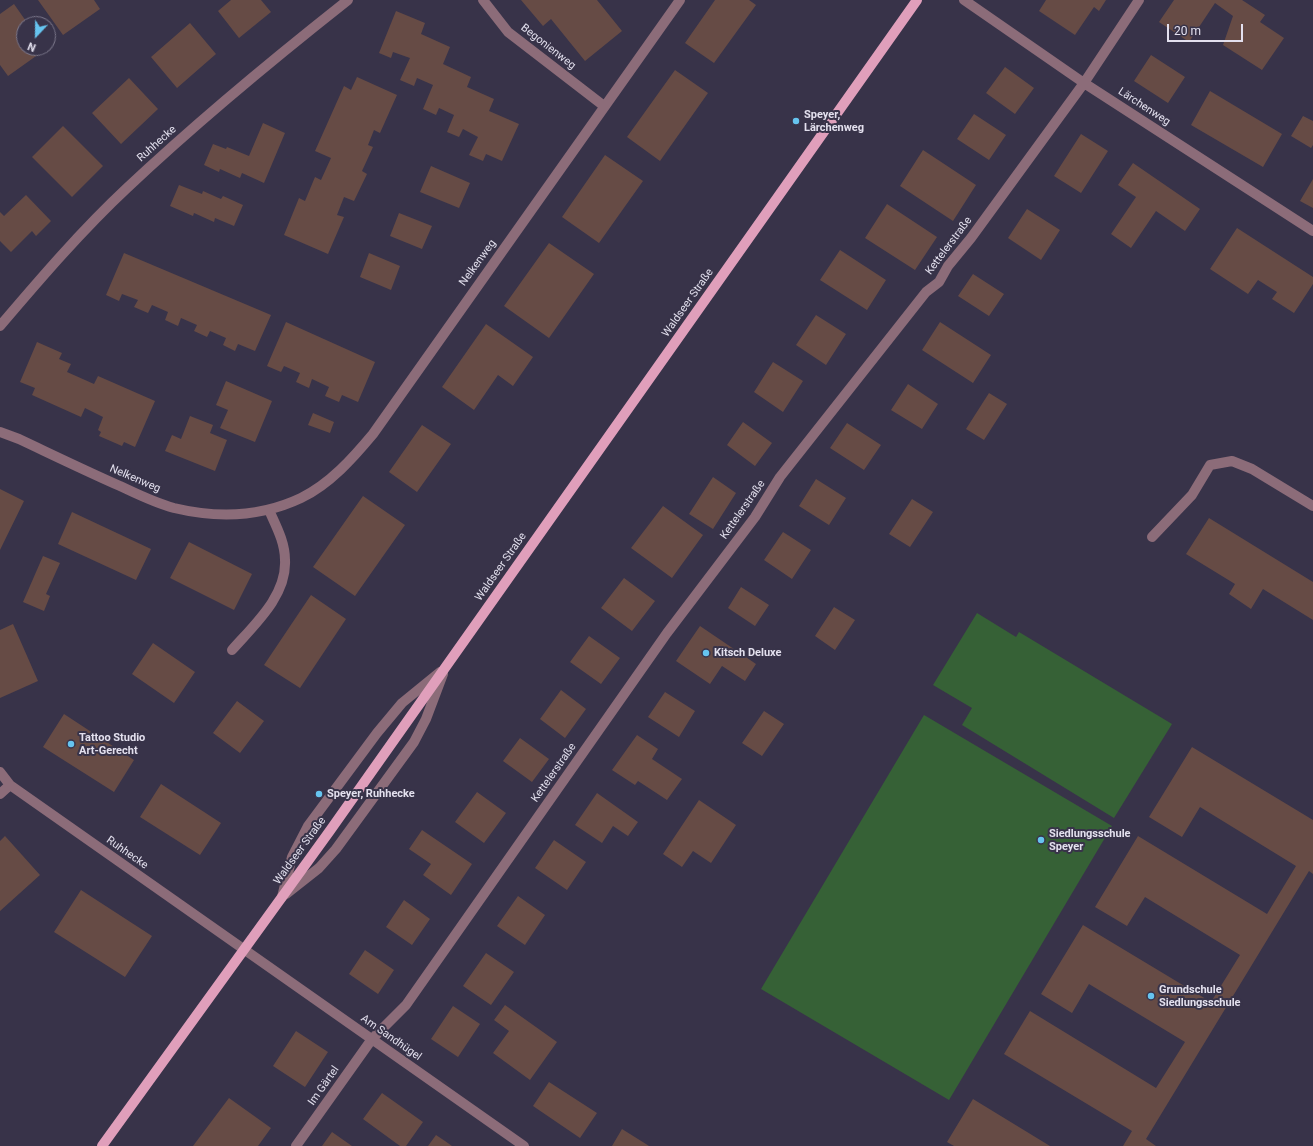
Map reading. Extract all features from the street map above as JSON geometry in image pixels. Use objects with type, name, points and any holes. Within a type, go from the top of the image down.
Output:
[{"type":"main road","name":"Waldseer Straße","points":[[102,1146],[282,898],[445,669],[917,0]]},
{"type":"street","name":"Ruhhecke","points":[[0,326],[42,277],[126,189],[193,127],[348,0]]},
{"type":"street","name":"Begonienweg","points":[[483,0],[508,32],[604,106]]},
{"type":"street","name":"Nelkenweg","points":[[0,432],[19,439],[143,496],[173,508],[212,513],[238,514],[269,510],[302,498],[349,462],[373,434],[680,0]]},
{"type":"street","name":"Lärchenweg","points":[[964,0],[1084,83],[1313,231]]},
{"type":"street","name":"Kettelerstraße","points":[[372,1039],[406,1005],[667,633],[754,518],[780,477],[926,292],[939,282],[948,266],[971,238],[1084,83],[1139,0]]},
{"type":"street","points":[[1152,537],[1192,495],[1210,466],[1232,460],[1252,469],[1313,506]]},
{"type":"street","points":[[232,650],[266,612],[282,584],[285,560],[280,534],[269,510]]},
{"type":"street","points":[[282,898],[292,857],[308,826],[377,733],[402,703],[445,669]]},
{"type":"street","points":[[282,898],[319,868],[336,849],[414,742],[426,719],[445,669]]},
{"type":"street","name":"Ruhhecke","points":[[0,772],[10,785],[244,950]]},
{"type":"street","points":[[0,794],[10,785]]},
{"type":"street","name":"Am Sandhügel","points":[[244,950],[524,1146]]},
{"type":"street","name":"Im Gärtel","points":[[296,1146],[372,1039]]},
{"type":"green space","points":[[977,613],[1016,637],[1019,632],[1172,724],[1114,818],[962,725],[972,708],[933,685]]},
{"type":"green space","points":[[924,715],[1112,826],[949,1100],[761,989]]},
{"type":"building","points":[[38,0],[94,0],[100,9],[63,35],[56,25],[56,16],[49,16]]},
{"type":"building","points":[[231,0],[261,0],[271,12],[239,38],[218,11]]},
{"type":"building","points":[[521,0],[597,0],[622,31],[585,61],[551,19],[543,26]]},
{"type":"building","points":[[715,0],[749,0],[756,5],[714,63],[685,43]]},
{"type":"building","points":[[1046,0],[1106,0],[1099,11],[1094,7],[1075,35],[1039,11]]},
{"type":"building","points":[[1174,0],[1242,0],[1265,15],[1260,22],[1284,38],[1262,70],[1223,45],[1233,16],[1215,3],[1189,42],[1159,22]]},
{"type":"building","points":[[14,4],[22,16],[16,16],[16,56],[36,56],[8,76],[0,65],[0,14]]},
{"type":"building","points":[[396,11],[425,23],[421,34],[450,47],[443,64],[471,77],[467,87],[494,99],[489,111],[519,124],[502,161],[486,154],[483,161],[469,155],[478,137],[463,129],[459,137],[447,132],[454,115],[439,108],[436,115],[423,109],[433,85],[417,78],[414,86],[400,80],[410,58],[393,52],[391,58],[379,53]]},
{"type":"building","points":[[190,23],[216,54],[177,88],[151,57]]},
{"type":"building","points":[[1151,55],[1185,77],[1168,103],[1134,81]]},
{"type":"building","points":[[1005,67],[1034,88],[1015,114],[986,93]]},
{"type":"building","points":[[675,70],[708,93],[660,161],[627,137]]},
{"type":"building","points":[[357,77],[397,95],[380,133],[374,130],[368,145],[373,147],[362,171],[367,174],[354,201],[344,197],[337,215],[344,217],[328,254],[284,235],[299,198],[305,201],[315,177],[321,180],[331,158],[315,151],[344,86],[351,90]]},
{"type":"building","points":[[129,78],[158,109],[121,144],[92,113]]},
{"type":"building","points":[[1210,91],[1282,134],[1263,167],[1191,125]]},
{"type":"building","points":[[974,114],[1006,135],[989,160],[957,139]]},
{"type":"building","points":[[1303,116],[1313,121],[1313,145],[1311,148],[1291,136]]},
{"type":"building","points":[[263,123],[285,133],[264,183],[242,173],[240,178],[220,169],[219,172],[204,165],[213,144],[226,149],[227,147],[249,156]]},
{"type":"building","points":[[63,126],[103,166],[72,197],[32,157]]},
{"type":"building","points":[[1081,134],[1108,151],[1081,193],[1054,176]]},
{"type":"building","points":[[923,150],[976,185],[953,221],[900,186]]},
{"type":"building","points":[[605,155],[643,181],[599,243],[562,217]]},
{"type":"building","points":[[1133,163],[1200,209],[1185,231],[1156,211],[1131,248],[1111,234],[1136,197],[1118,185]]},
{"type":"building","points":[[431,166],[470,183],[459,208],[420,192]]},
{"type":"building","points":[[1313,179],[1313,208],[1300,201]]},
{"type":"building","points":[[179,185],[202,194],[203,191],[221,199],[223,196],[243,205],[234,226],[215,218],[214,222],[194,213],[193,216],[170,206]]},
{"type":"building","points":[[26,195],[51,221],[36,236],[32,231],[11,252],[0,241],[0,212],[4,216]]},
{"type":"building","points":[[887,204],[937,237],[915,270],[865,238]]},
{"type":"building","points":[[1027,209],[1060,230],[1041,260],[1008,238]]},
{"type":"building","points":[[399,213],[432,226],[422,249],[390,236]]},
{"type":"building","points":[[1237,228],[1313,277],[1313,284],[1294,313],[1272,299],[1277,292],[1258,280],[1248,294],[1210,269]]},
{"type":"building","points":[[549,243],[594,274],[549,338],[504,306]]},
{"type":"building","points":[[840,250],[886,280],[867,310],[820,280]]},
{"type":"building","points":[[124,253],[271,315],[255,351],[238,344],[235,351],[223,345],[226,338],[210,331],[207,337],[194,331],[197,325],[181,318],[178,326],[165,320],[168,312],[152,305],[148,313],[134,307],[138,300],[122,294],[119,301],[106,295]]},
{"type":"building","points":[[369,253],[400,266],[391,290],[360,277]]},
{"type":"building","points":[[973,274],[1004,294],[989,316],[958,296]]},
{"type":"building","points":[[816,315],[846,334],[826,365],[796,345]]},
{"type":"building","points":[[286,322],[375,362],[358,402],[342,395],[339,402],[325,396],[329,387],[312,379],[309,388],[296,382],[300,373],[284,366],[281,372],[267,366]]},
{"type":"building","points":[[940,322],[991,355],[973,383],[922,350]]},
{"type":"building","points":[[486,324],[533,357],[513,386],[498,375],[474,410],[442,387]]},
{"type":"building","points":[[37,342],[62,353],[59,359],[71,364],[67,372],[94,384],[98,376],[155,401],[135,447],[124,442],[122,446],[99,436],[101,432],[98,430],[103,417],[85,408],[81,417],[32,395],[35,388],[20,382]]},
{"type":"building","points":[[773,362],[803,381],[783,412],[754,392]]},
{"type":"building","points":[[226,381],[272,401],[255,442],[220,428],[228,410],[216,405]]},
{"type":"building","points":[[908,384],[938,404],[922,429],[891,410]]},
{"type":"building","points":[[989,393],[1007,404],[984,440],[966,429]]},
{"type":"building","points":[[313,413],[334,422],[330,433],[308,425]]},
{"type":"building","points":[[190,416],[213,425],[210,433],[227,440],[215,471],[165,451],[172,435],[181,439]]},
{"type":"building","points":[[743,422],[772,443],[755,466],[727,445]]},
{"type":"building","points":[[847,423],[881,445],[864,470],[830,448]]},
{"type":"building","points":[[422,425],[451,444],[417,492],[389,472]]},
{"type":"building","points":[[713,477],[736,493],[713,529],[689,514]]},
{"type":"building","points":[[816,479],[846,498],[829,525],[799,506]]},
{"type":"building","points":[[0,489],[24,501],[0,550]]},
{"type":"building","points":[[363,496],[405,525],[355,596],[313,567]]},
{"type":"building","points":[[912,499],[933,512],[910,547],[889,534]]},
{"type":"building","points":[[663,506],[703,535],[672,578],[631,548]]},
{"type":"building","points":[[72,512],[151,549],[136,580],[58,544]]},
{"type":"building","points":[[1209,518],[1313,582],[1313,620],[1263,589],[1251,609],[1229,594],[1235,584],[1186,554]]},
{"type":"building","points":[[783,532],[811,550],[792,579],[764,560]]},
{"type":"building","points":[[189,542],[252,574],[234,610],[170,578]]},
{"type":"building","points":[[43,556],[60,563],[46,594],[50,596],[44,611],[23,602]]},
{"type":"building","points":[[624,578],[655,601],[632,631],[601,608]]},
{"type":"building","points":[[741,587],[769,605],[755,626],[728,608]]},
{"type":"building","points":[[311,595],[346,619],[300,688],[264,665]]},
{"type":"building","points":[[834,607],[855,620],[835,650],[815,636]]},
{"type":"building","points":[[13,624],[38,681],[0,698],[0,630]]},
{"type":"building","points":[[700,626],[756,664],[745,681],[722,666],[710,684],[676,661]]},
{"type":"building","points":[[589,636],[620,658],[601,684],[570,662]]},
{"type":"building","points":[[153,643],[195,672],[174,703],[132,674]]},
{"type":"building","points":[[561,690],[586,709],[565,738],[540,719]]},
{"type":"building","points":[[665,692],[695,711],[679,737],[648,717]]},
{"type":"building","points":[[237,701],[264,721],[240,753],[213,733]]},
{"type":"building","points":[[764,711],[784,724],[762,756],[742,743]]},
{"type":"building","points":[[64,714],[134,760],[114,792],[43,747]]},
{"type":"building","points":[[637,735],[658,749],[652,759],[682,779],[667,800],[638,781],[635,785],[612,770]]},
{"type":"building","points":[[520,738],[549,759],[532,782],[503,761]]},
{"type":"building","points":[[1192,747],[1313,820],[1313,874],[1309,871],[1146,1139],[1156,1146],[1123,1146],[1132,1131],[1004,1054],[1030,1011],[1156,1088],[1185,1042],[1089,984],[1072,1013],[1041,994],[1083,925],[1211,1002],[1240,955],[1145,897],[1127,926],[1095,907],[1138,836],[1267,914],[1296,866],[1200,807],[1182,837],[1149,817]]},
{"type":"building","points":[[161,784],[221,823],[200,855],[140,817]]},
{"type":"building","points":[[477,792],[506,813],[484,843],[455,822]]},
{"type":"building","points":[[597,793],[638,822],[628,836],[613,826],[602,843],[575,825]]},
{"type":"building","points":[[699,800],[736,825],[711,863],[693,851],[682,867],[663,854]]},
{"type":"building","points":[[422,830],[472,864],[451,895],[423,875],[431,864],[409,849]]},
{"type":"building","points":[[5,836],[40,875],[0,911],[0,841]]},
{"type":"building","points":[[554,840],[586,862],[567,890],[535,868]]},
{"type":"building","points":[[81,890],[152,936],[125,977],[54,932]]},
{"type":"building","points":[[518,896],[545,915],[525,945],[497,926]]},
{"type":"building","points":[[404,900],[430,919],[412,945],[386,927]]},
{"type":"building","points":[[365,950],[394,970],[378,994],[349,974]]},
{"type":"building","points":[[486,953],[514,972],[491,1005],[463,986]]},
{"type":"building","points":[[505,1005],[557,1042],[530,1080],[493,1053],[509,1031],[494,1020]]},
{"type":"building","points":[[453,1006],[480,1024],[458,1057],[431,1039]]},
{"type":"building","points":[[296,1031],[328,1052],[305,1087],[273,1066]]},
{"type":"building","points":[[549,1082],[597,1113],[580,1138],[533,1106]]},
{"type":"building","points":[[382,1093],[423,1122],[406,1146],[400,1146],[363,1119]]},
{"type":"building","points":[[229,1098],[271,1128],[258,1146],[193,1146]]},
{"type":"building","points":[[973,1099],[1050,1146],[954,1146],[947,1142]]},
{"type":"building","points":[[622,1129],[646,1144],[649,1146],[612,1146]]},
{"type":"building","points":[[332,1132],[352,1146],[322,1146]]},
{"type":"building","points":[[436,1135],[445,1141],[452,1146],[428,1146]]},
{"type":"place","name":"Speyer, Lärchenweg","points":[[796,121]]},
{"type":"place","name":"Kitsch Deluxe","points":[[706,653]]},
{"type":"place","name":"Tattoo Studio Art-Gerecht","points":[[71,744]]},
{"type":"place","name":"Speyer, Ruhhecke","points":[[319,794]]},
{"type":"place","name":"Siedlungsschule Speyer","points":[[1041,840]]},
{"type":"place","name":"Grundschule Siedlungsschule","points":[[1151,996]]}]
